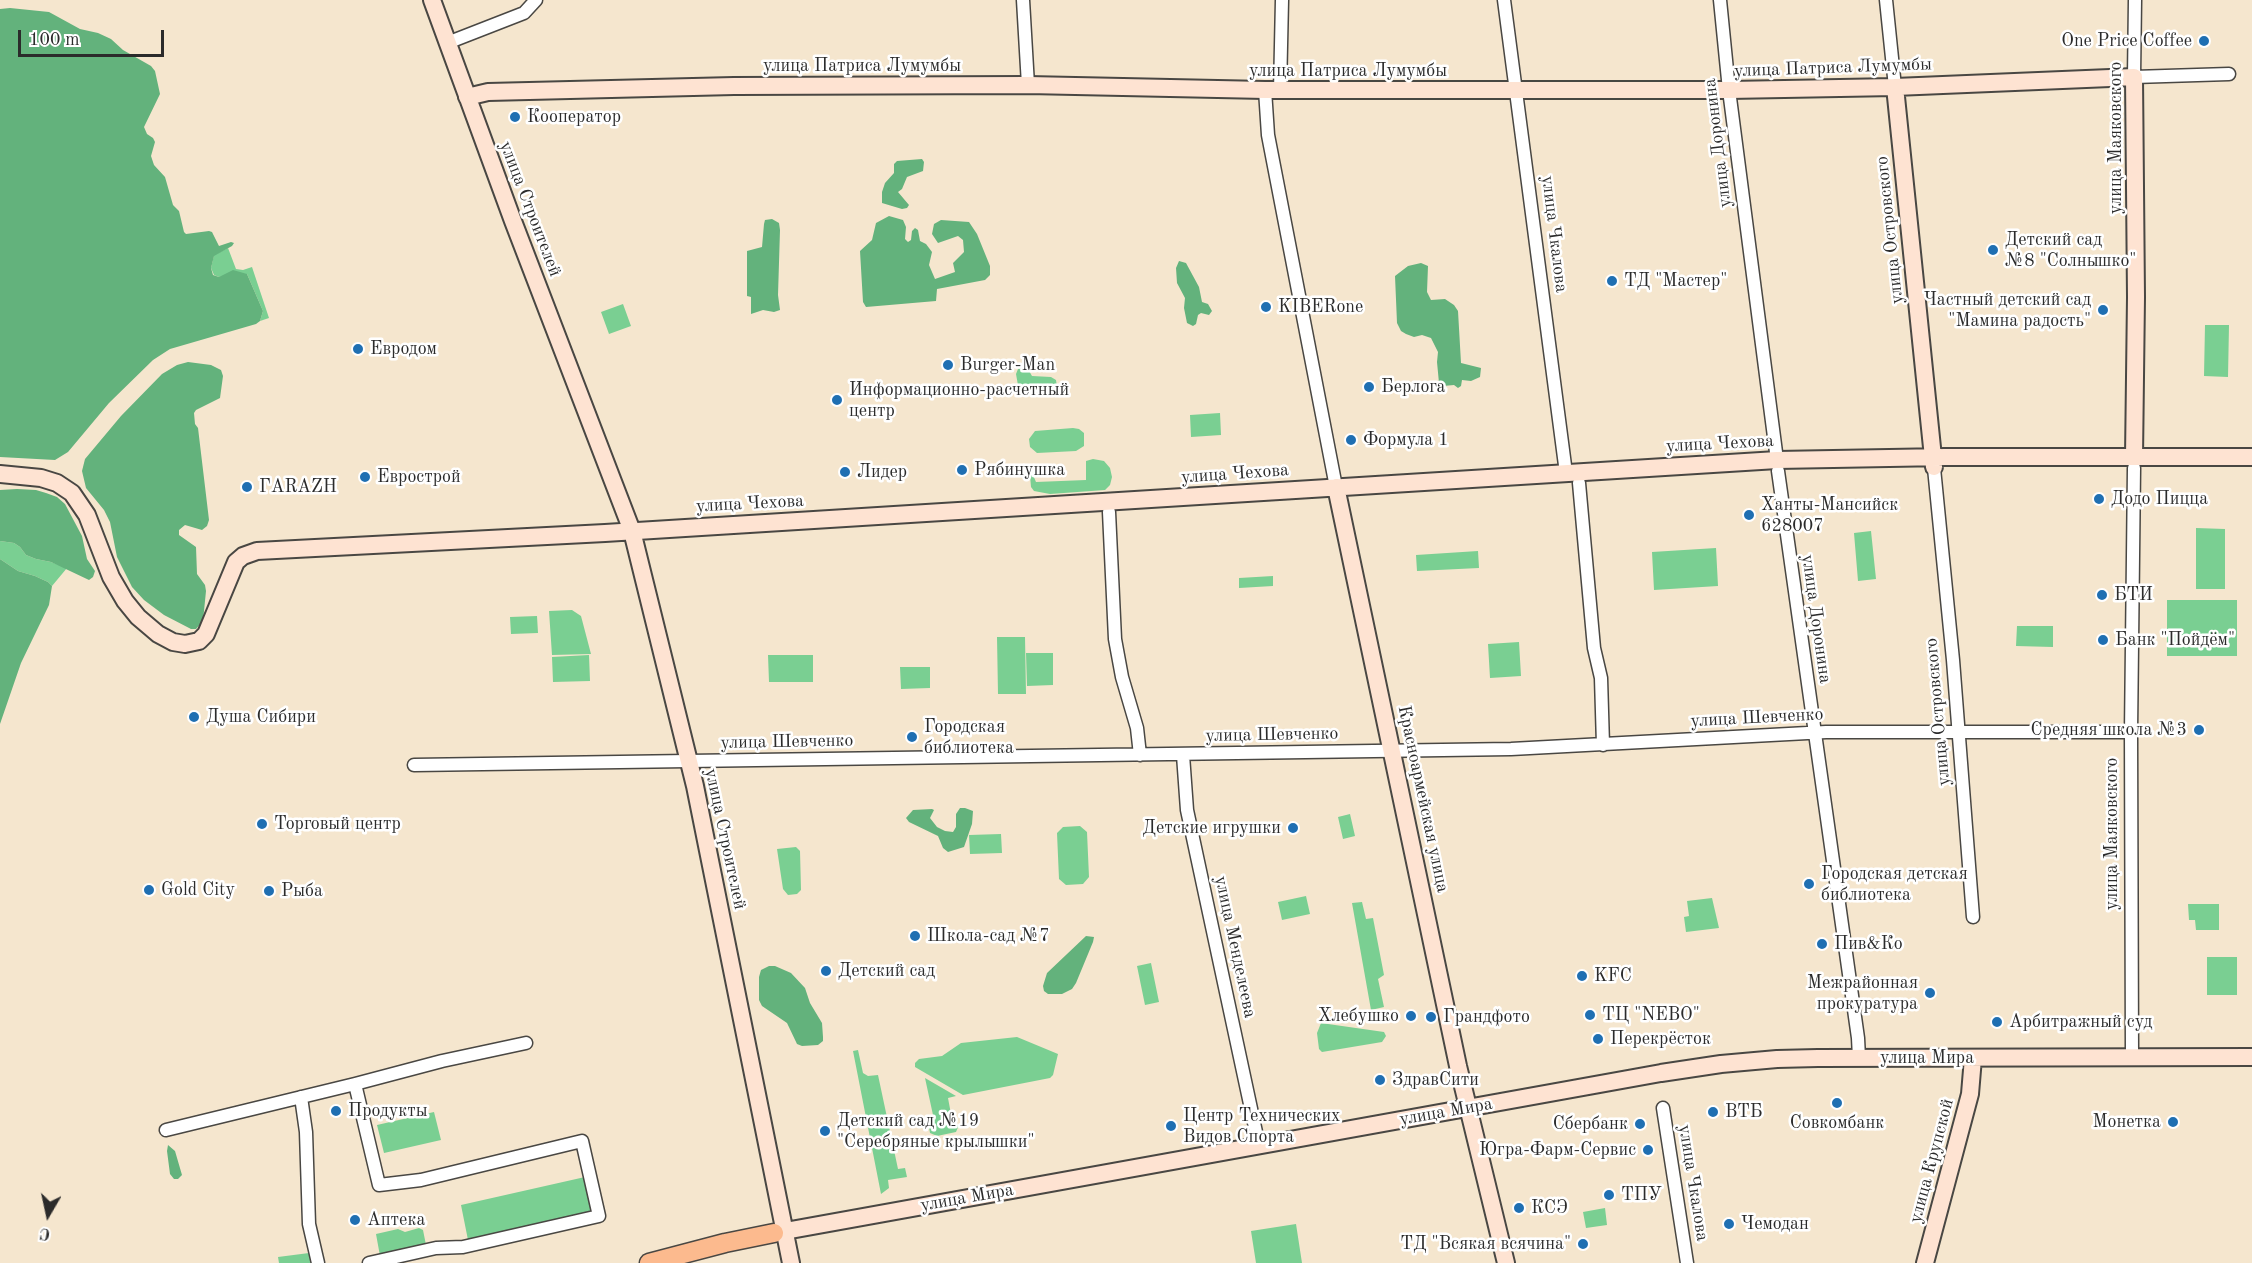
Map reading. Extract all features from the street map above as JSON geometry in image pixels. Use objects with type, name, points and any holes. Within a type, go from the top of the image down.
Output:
[{"type":"main road","name":"улица Строителей","points":[[432,0],[593,431],[629,536],[684,761],[781,1237],[784,1263]]},
{"type":"main road","name":"улица Патриса Лумумбы","points":[[467,97],[488,92],[696,87],[1028,85],[1272,90],[1729,90],[1895,87],[2134,77]]},
{"type":"main road","name":"улица Маяковского","points":[[2134,77],[2136,297],[2134,462]]},
{"type":"main road","name":"улица Островского","points":[[1895,87],[1933,462]]},
{"type":"main road","name":"улица Чехова","points":[[0,474],[41,478],[63,486],[72,493],[87,515],[119,592],[138,617],[166,639],[185,644],[203,638],[209,630],[231,573],[239,564],[251,558],[305,551],[629,536],[1777,466],[1933,462],[2134,462],[2252,457]]},
{"type":"main road","name":"улица Чехова","points":[[2134,462],[2252,468]]},
{"type":"main road","name":"Красноармейская улица","points":[[1337,493],[1469,1113],[1506,1263]]},
{"type":"main road","name":"улица Мира","points":[[687,1263],[781,1237],[1662,1078],[1744,1061],[1859,1063],[2132,1061],[2252,1057]]},
{"type":"main road","name":"улица Мира","points":[[2132,1061],[2252,1066]]},
{"type":"main road","name":"улица Крупской","points":[[1925,1263],[1978,1062]]},
{"type":"main road","name":"улица Крупской","points":[[1936,1263],[1980,1095],[1978,1062]]},
{"type":"main road","name":"улица Строителей","points":[[781,1237],[791,1263]]},
{"type":"main road","name":"улица Мира","points":[[649,1263],[725,1242],[781,1237]]},
{"type":"street","points":[[447,43],[524,13],[536,0]]},
{"type":"street","points":[[1023,0],[1028,85]]},
{"type":"street","name":"Красноармейская улица","points":[[1282,0],[1268,135],[1337,493]]},
{"type":"street","name":"улица Чкалова","points":[[1504,0],[1594,648],[1601,678],[1603,745]]},
{"type":"street","name":"улица Доронина","points":[[1720,0],[1729,90],[1777,466],[1858,1038],[1859,1063]]},
{"type":"street","name":"улица Островского","points":[[1886,0],[1895,87]]},
{"type":"street","name":"улица Маяковского","points":[[2134,77],[2135,0]]},
{"type":"street","name":"улица Патриса Лумумбы","points":[[2134,77],[2229,74]]},
{"type":"street","name":"улица Островского","points":[[1933,462],[1959,731],[1973,917]]},
{"type":"street","name":"улица Маяковского","points":[[2132,1061],[2131,732],[2134,462]]},
{"type":"street","points":[[1108,507],[1115,639],[1122,677],[1137,728],[1140,755]]},
{"type":"street","name":"улица Шевченко","points":[[414,765],[1393,751],[1603,745],[1814,732],[2131,732]]},
{"type":"street","name":"улица Менделеева","points":[[1183,755],[1187,810],[1260,1151]]},
{"type":"street","points":[[165,1130],[442,1061],[526,1043]]},
{"type":"street","points":[[355,1084],[379,1185],[421,1180],[582,1141],[599,1216],[464,1247],[436,1248],[369,1263]]},
{"type":"street","points":[[301,1097],[306,1132],[309,1224],[318,1263]]},
{"type":"street","name":"улица Чкалова","points":[[1663,1108],[1687,1263]]},
{"type":"green space","points":[[0,9],[49,12],[80,29],[111,39],[123,50],[151,66],[155,71],[160,94],[144,127],[155,142],[151,156],[154,165],[165,177],[173,205],[179,211],[184,232],[186,234],[209,231],[212,232],[219,246],[234,243],[214,256],[211,268],[213,275],[219,277],[233,270],[247,274],[263,311],[260,321],[256,324],[170,349],[153,360],[109,403],[68,452],[55,460],[0,457]]},
{"type":"green space","points":[[922,159],[923,171],[907,177],[902,189],[898,192],[909,205],[907,208],[902,209],[882,203],[882,192],[885,183],[894,173],[894,164],[897,161]]},
{"type":"green space","points":[[889,216],[903,220],[906,227],[905,239],[908,242],[911,240],[912,231],[915,228],[918,230],[920,241],[926,244],[932,252],[929,265],[935,279],[955,272],[953,263],[964,252],[963,240],[958,236],[938,243],[932,234],[934,224],[941,220],[969,222],[977,234],[990,266],[990,275],[985,280],[937,289],[936,301],[866,307],[863,302],[860,251],[872,240],[876,223]]},
{"type":"green space","points":[[772,219],[779,223],[780,230],[778,295],[780,310],[774,312],[763,310],[751,314],[751,297],[747,296],[747,251],[762,247],[765,220]]},
{"type":"green space","points":[[228,248],[236,269],[243,270],[252,267],[269,318],[260,321],[263,311],[247,274],[219,277],[214,275],[211,268],[214,255]]},
{"type":"green space","points":[[1179,261],[1186,263],[1199,287],[1202,302],[1208,304],[1212,311],[1209,315],[1201,313],[1198,315],[1196,324],[1193,326],[1187,323],[1185,298],[1177,283],[1176,268]]},
{"type":"green space","points":[[1421,263],[1428,266],[1427,292],[1431,300],[1445,299],[1458,311],[1461,363],[1481,368],[1480,377],[1471,381],[1462,380],[1458,388],[1454,385],[1443,386],[1439,383],[1438,352],[1431,338],[1406,334],[1401,331],[1397,323],[1395,276],[1408,266]]},
{"type":"green space","points":[[623,304],[631,326],[609,334],[601,312]]},
{"type":"green space","points":[[2205,325],[2229,325],[2228,377],[2204,376]]},
{"type":"green space","points":[[188,362],[211,365],[221,370],[223,376],[220,398],[194,413],[195,424],[198,428],[209,520],[207,526],[202,530],[185,525],[179,530],[179,535],[196,547],[197,574],[205,585],[203,621],[196,629],[191,629],[164,615],[144,600],[132,587],[117,557],[110,522],[104,510],[86,488],[82,471],[85,459],[121,416],[162,374],[177,365]]},
{"type":"green space","points":[[1023,367],[1028,369],[1032,376],[1051,377],[1056,380],[1057,387],[1053,391],[1022,393],[1019,391],[1016,374],[1018,369]]},
{"type":"green space","points":[[1220,413],[1221,435],[1191,437],[1190,415]]},
{"type":"green space","points":[[1073,428],[1084,433],[1084,446],[1076,451],[1037,453],[1030,447],[1029,439],[1035,431]]},
{"type":"green space","points":[[1093,459],[1104,461],[1110,468],[1112,477],[1110,485],[1105,490],[1050,494],[1034,491],[1031,487],[1030,475],[1033,475],[1036,482],[1086,480],[1086,461]]},
{"type":"green space","points":[[17,489],[46,493],[57,497],[65,504],[82,536],[87,559],[95,571],[93,577],[89,580],[51,562],[26,555],[14,543],[0,541],[0,490]]},
{"type":"green space","points":[[2196,528],[2225,529],[2225,589],[2196,589]]},
{"type":"green space","points":[[1871,531],[1876,579],[1858,581],[1854,533]]},
{"type":"green space","points":[[0,541],[14,543],[26,555],[67,568],[52,586],[35,576],[18,571],[0,559]]},
{"type":"green space","points":[[1716,548],[1718,586],[1654,590],[1652,552]]},
{"type":"green space","points":[[1478,551],[1479,568],[1417,571],[1416,555]]},
{"type":"green space","points":[[0,559],[18,571],[35,576],[52,586],[49,605],[21,663],[0,724]]},
{"type":"green space","points":[[1273,576],[1273,586],[1239,588],[1239,578]]},
{"type":"green space","points":[[2167,600],[2237,600],[2237,656],[2167,656]]},
{"type":"green space","points":[[572,610],[581,616],[591,654],[552,655],[549,611]]},
{"type":"green space","points":[[537,616],[538,633],[511,634],[510,617]]},
{"type":"green space","points":[[2017,626],[2053,626],[2053,647],[2016,646]]},
{"type":"green space","points":[[997,637],[1025,637],[1026,694],[998,694]]},
{"type":"green space","points":[[1519,642],[1521,676],[1490,678],[1488,644]]},
{"type":"green space","points":[[1026,653],[1053,653],[1053,685],[1027,686]]},
{"type":"green space","points":[[589,655],[590,681],[553,682],[552,657]]},
{"type":"green space","points":[[768,655],[813,655],[813,682],[769,682]]},
{"type":"green space","points":[[900,667],[930,667],[930,688],[901,689]]},
{"type":"green space","points":[[960,808],[973,811],[972,824],[964,847],[948,852],[943,848],[938,836],[909,822],[906,818],[913,810],[932,809],[934,810],[930,818],[937,827],[953,832],[956,827],[956,814]]},
{"type":"green space","points":[[1350,814],[1355,836],[1343,839],[1338,817]]},
{"type":"green space","points":[[1080,826],[1087,832],[1089,877],[1083,884],[1066,885],[1059,879],[1057,833],[1063,827]]},
{"type":"green space","points":[[1001,834],[1002,853],[970,854],[969,835]]},
{"type":"green space","points":[[796,847],[800,851],[801,890],[797,894],[788,895],[783,889],[777,849]]},
{"type":"green space","points":[[1306,896],[1310,914],[1282,920],[1278,902]]},
{"type":"green space","points":[[1712,898],[1719,928],[1686,932],[1684,917],[1689,916],[1687,901]]},
{"type":"green space","points":[[1362,902],[1366,919],[1373,918],[1384,975],[1378,979],[1384,1007],[1371,1010],[1352,903]]},
{"type":"green space","points":[[2188,904],[2219,904],[2219,930],[2196,930],[2195,920],[2189,920]]},
{"type":"green space","points":[[1086,936],[1094,937],[1093,942],[1076,983],[1072,989],[1062,994],[1048,994],[1044,991],[1043,986],[1047,973]]},
{"type":"green space","points":[[2207,957],[2237,957],[2237,995],[2207,995]]},
{"type":"green space","points":[[1151,963],[1159,1002],[1145,1005],[1137,966]]},
{"type":"green space","points":[[775,966],[791,973],[805,988],[810,1003],[822,1023],[823,1041],[818,1045],[797,1044],[787,1023],[762,1006],[759,1000],[759,977],[761,970]]},
{"type":"green space","points":[[1321,1023],[1384,1032],[1386,1036],[1382,1042],[1322,1052],[1319,1049],[1317,1033]]},
{"type":"green space","points":[[1017,1037],[1058,1054],[1053,1075],[1050,1078],[963,1095],[915,1067],[919,1059],[942,1056],[961,1043]]},
{"type":"green space","points":[[858,1050],[863,1073],[868,1076],[878,1075],[898,1169],[905,1168],[907,1177],[888,1180],[889,1188],[881,1194],[853,1051]]},
{"type":"green space","points":[[925,1078],[956,1096],[948,1098],[953,1125],[959,1125],[956,1132],[937,1136],[930,1133],[928,1122],[933,1115]]},
{"type":"green space","points":[[434,1112],[441,1140],[384,1153],[377,1125]]},
{"type":"green space","points":[[168,1145],[175,1151],[182,1175],[178,1179],[174,1179],[170,1174]]},
{"type":"green space","points":[[585,1177],[592,1212],[468,1240],[461,1205]]},
{"type":"green space","points":[[1605,1208],[1607,1225],[1586,1228],[1583,1212]]},
{"type":"green space","points":[[1296,1224],[1302,1263],[1256,1263],[1251,1231]]},
{"type":"green space","points":[[419,1228],[423,1230],[426,1245],[380,1256],[376,1234],[398,1229],[405,1232]]},
{"type":"green space","points":[[309,1253],[311,1263],[279,1263],[278,1257]]},
{"type":"place","name":"One Price Coffee","points":[[2204,41]]},
{"type":"place","name":"Кооператор","points":[[515,117]]},
{"type":"place","name":"Детский сад №8 \"Солнышко\"","points":[[1993,250]]},
{"type":"place","name":"ТД \"Мастер\"","points":[[1612,281]]},
{"type":"place","name":"KIBERone","points":[[1266,307]]},
{"type":"place","name":"Частный детский сад \"Мамина радость\"","points":[[2103,310]]},
{"type":"place","name":"Евродом","points":[[358,349]]},
{"type":"place","name":"Burger-Man","points":[[948,365]]},
{"type":"place","name":"Берлога","points":[[1369,387]]},
{"type":"place","name":"Информационно-расчетный центр","points":[[837,400]]},
{"type":"place","name":"Формула 1","points":[[1351,440]]},
{"type":"place","name":"Рябинушка","points":[[962,470]]},
{"type":"place","name":"Лидер","points":[[845,472]]},
{"type":"place","name":"Еврострой","points":[[365,477]]},
{"type":"place","name":"ГARAZH","points":[[247,487]]},
{"type":"place","name":"Додо Пицца","points":[[2099,499]]},
{"type":"place","name":"Ханты-Мансийск 628007","points":[[1749,515]]},
{"type":"place","name":"БТИ","points":[[2102,595]]},
{"type":"place","name":"Банк \"Пойдём\"","points":[[2103,640]]},
{"type":"place","name":"Душа Сибири","points":[[194,717]]},
{"type":"place","name":"Средняя школа №3","points":[[2199,730]]},
{"type":"place","name":"Городская библиотека","points":[[912,737]]},
{"type":"place","name":"Торговый центр","points":[[262,824]]},
{"type":"place","name":"Детские игрушки","points":[[1293,828]]},
{"type":"place","name":"Городская детская библиотека","points":[[1809,884]]},
{"type":"place","name":"Gold City","points":[[149,890]]},
{"type":"place","name":"Рыба","points":[[269,891]]},
{"type":"place","name":"Школа-сад №7","points":[[915,936]]},
{"type":"place","name":"Пив&Ко","points":[[1822,944]]},
{"type":"place","name":"Детский сад","points":[[826,971]]},
{"type":"place","name":"KFC","points":[[1582,976]]},
{"type":"place","name":"Межрайонная прокуратура","points":[[1930,993]]},
{"type":"place","name":"ТЦ \"NEBO\"","points":[[1590,1015]]},
{"type":"place","name":"Хлебушко","points":[[1411,1016]]},
{"type":"place","name":"Грандфото","points":[[1431,1017]]},
{"type":"place","name":"Арбитражный суд","points":[[1997,1022]]},
{"type":"place","name":"Перекрёсток","points":[[1598,1039]]},
{"type":"place","name":"ЗдравСити","points":[[1380,1080]]},
{"type":"place","name":"Совкомбанк","points":[[1837,1103]]},
{"type":"place","name":"Продукты","points":[[336,1111]]},
{"type":"place","name":"ВТБ","points":[[1713,1112]]},
{"type":"place","name":"Монетка","points":[[2173,1122]]},
{"type":"place","name":"Сбербанк","points":[[1640,1124]]},
{"type":"place","name":"Центр Технических Видов Спорта","points":[[1171,1126]]},
{"type":"place","name":"Детский сад №19 \"Серебряные крылышки\"","points":[[825,1131]]},
{"type":"place","name":"Югра-Фарм-Сервис","points":[[1648,1150]]},
{"type":"place","name":"ТПУ","points":[[1609,1195]]},
{"type":"place","name":"КСЭ","points":[[1519,1208]]},
{"type":"place","name":"Аптека","points":[[355,1220]]},
{"type":"place","name":"Чемодан","points":[[1729,1224]]},
{"type":"place","name":"ТД \"Всякая всячина\"","points":[[1583,1244]]}]
